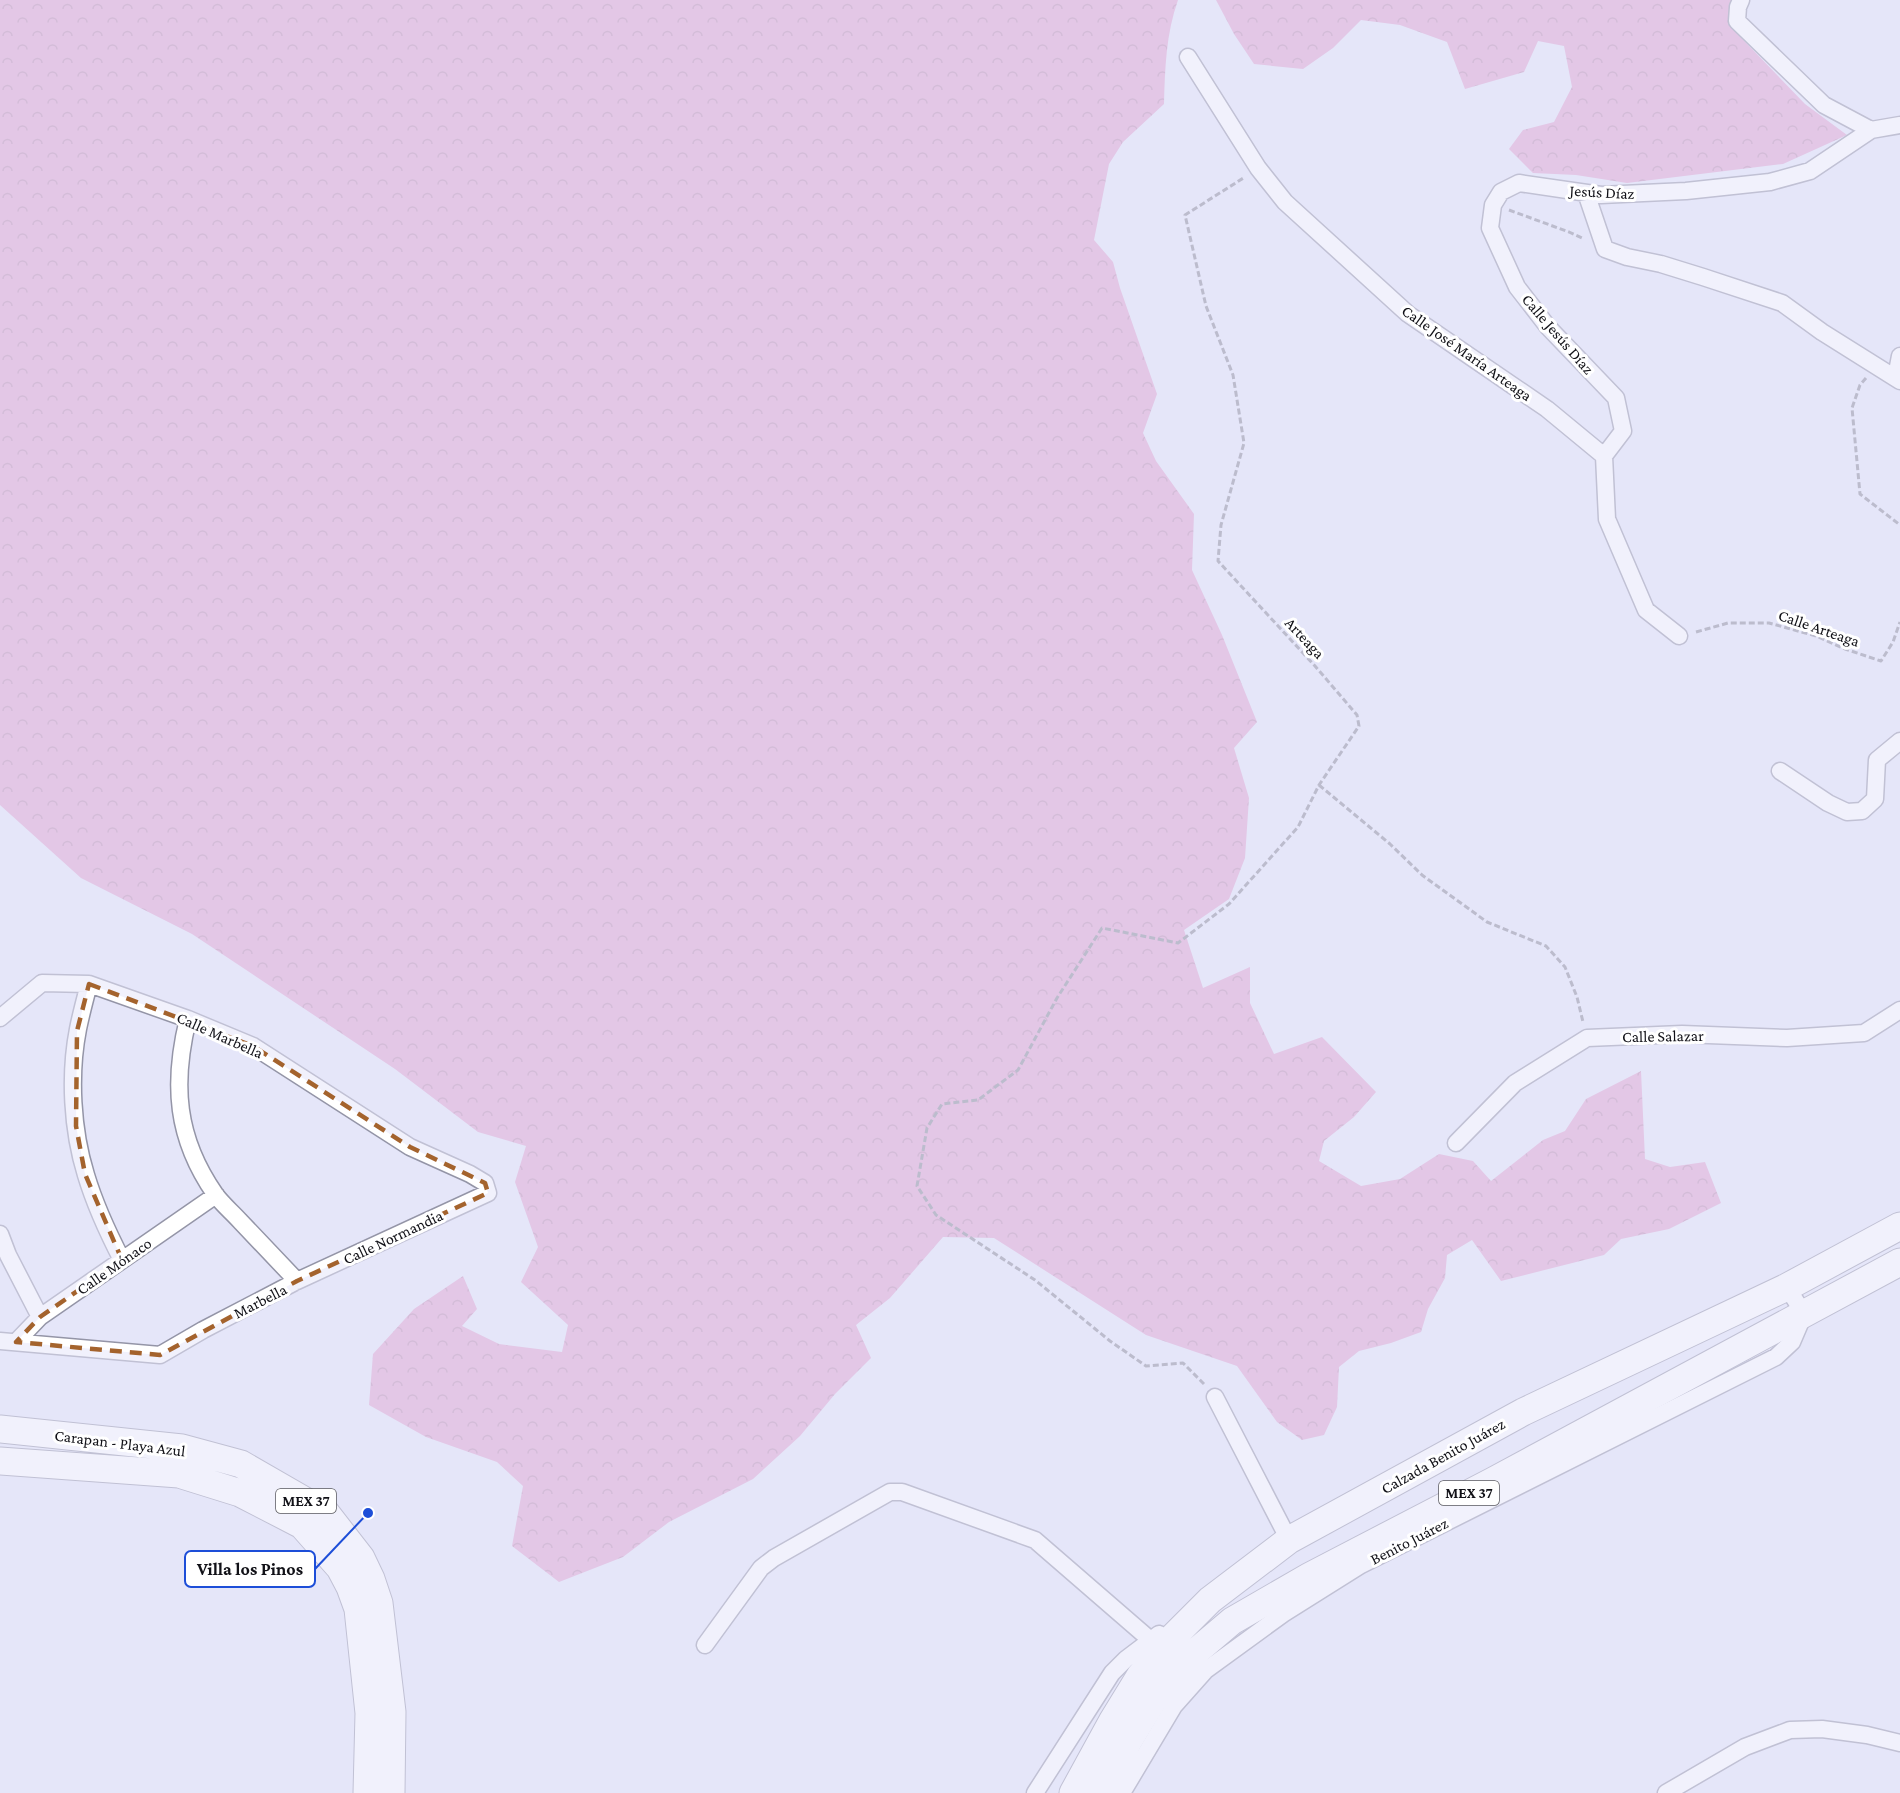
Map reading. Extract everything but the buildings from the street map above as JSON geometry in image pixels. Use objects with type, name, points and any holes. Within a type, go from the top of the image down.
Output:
[{"type":"main road","name":"Calzada Benito Juárez","points":[[1073,1793],[1156,1645],[1210,1600],[1289,1540],[1523,1412],[1898,1233]]},
{"type":"main road","name":"MEX 37","points":[[1100,1793],[1156,1694],[1192,1655],[1232,1621],[1310,1576],[1493,1481],[1900,1262]]},
{"type":"main road","name":"Carapan - Playa Azul","points":[[0,1429],[182,1448],[241,1464],[326,1513],[361,1558],[379,1603],[392,1712],[391,1793]]},
{"type":"main road","name":"Carapan - Playa Azul","points":[[0,1461],[179,1474],[240,1493],[302,1525],[340,1568],[358,1609],[369,1713],[367,1793]]},
{"type":"street","points":[[1742,0],[1738,7],[1737,21],[1824,105],[1871,130],[1900,124]]},
{"type":"street","name":"Calle José María Arteaga","points":[[1188,57],[1258,168],[1285,202],[1408,314],[1547,409],[1604,456]]},
{"type":"street","name":"Jesús Díaz","points":[[1493,205],[1501,192],[1519,183],[1601,195],[1686,191],[1770,182],[1810,171],[1871,130]]},
{"type":"street","points":[[1586,194],[1605,249],[1627,257],[1661,264],[1782,303],[1822,332],[1898,379],[1900,356]]},
{"type":"street","name":"Calle Jesús Díaz","points":[[1493,205],[1490,228],[1517,287],[1548,327],[1616,398],[1623,431],[1604,456]]},
{"type":"street","points":[[1604,456],[1606,519],[1646,610],[1679,636]]},
{"type":"street","points":[[1780,771],[1828,803],[1847,812],[1862,811],[1875,799],[1877,760],[1900,741]]},
{"type":"street","name":"Calle Marbella","points":[[0,1018],[42,983],[89,984],[188,1019],[253,1046],[410,1147],[486,1183],[488,1193]]},
{"type":"street","points":[[89,984],[77,1031],[73,1078],[75,1126],[85,1174],[101,1219],[122,1260]]},
{"type":"street","name":"Calle Salazar","points":[[1456,1143],[1515,1083],[1587,1038],[1682,1034],[1787,1038],[1864,1033],[1900,1010]]},
{"type":"street","name":"Marbella","points":[[8,1342],[160,1355],[297,1281],[216,1195],[198,1164],[185,1133],[178,1079],[180,1049],[188,1019]]},
{"type":"street","name":"Calle Normandia","points":[[297,1281],[488,1193]]},
{"type":"street","name":"Calle Mónaco","points":[[8,1342],[40,1317],[216,1195]]},
{"type":"street","points":[[0,1234],[8,1255],[40,1317]]},
{"type":"street","points":[[1787,1287],[1803,1314]]},
{"type":"street","name":"Benito Juárez","points":[[1122,1793],[1174,1706],[1206,1670],[1274,1620],[1361,1565],[1776,1357],[1792,1342],[1803,1314]]},
{"type":"street","points":[[1215,1397],[1289,1540]]},
{"type":"street","points":[[705,1645],[761,1568],[774,1558],[890,1492],[902,1492],[1035,1540],[1156,1645],[1126,1659],[1112,1673],[1035,1793]]},
{"type":"street","points":[[1666,1793],[1745,1747],[1790,1730],[1867,1735],[1900,1743]]},
{"type":"path","name":"Arteaga","points":[[1258,168],[1185,215],[1206,306],[1233,375],[1244,443],[1221,525],[1218,561],[1357,715],[1359,726],[1319,785]]},
{"type":"path","points":[[1493,205],[1569,232],[1605,249]]},
{"type":"path","points":[[1876,365],[1860,385],[1852,408],[1860,494],[1900,525]]},
{"type":"path","name":"Calle Arteaga","points":[[1679,636],[1728,623],[1769,623],[1816,636],[1881,661],[1893,642],[1900,622]]},
{"type":"path","points":[[1215,1397],[1184,1363],[1146,1366],[1110,1341],[1035,1280],[936,1215],[917,1186],[927,1128],[942,1104],[978,1101],[1018,1070],[1057,998],[1102,928],[1178,943],[1229,904],[1260,870],[1298,827],[1319,785],[1390,844],[1422,875],[1487,922],[1546,946],[1565,967],[1577,997],[1587,1038]]},
{"type":"highlighted area","points":[[89,984],[253,1046],[410,1147],[485,1183],[488,1193],[297,1281],[160,1355],[16,1342],[40,1317],[122,1260],[85,1174],[76,1126],[77,1031]]},
{"type":"green space","points":[[0,0],[1178,0],[1169,38],[1164,104],[1123,142],[1109,164],[1094,240],[1113,262],[1157,394],[1143,433],[1156,461],[1194,514],[1192,570],[1222,635],[1257,722],[1234,748],[1249,798],[1245,858],[1229,899],[1184,930],[1203,988],[1250,967],[1250,1003],[1274,1054],[1322,1037],[1376,1092],[1354,1117],[1324,1141],[1319,1161],[1361,1186],[1400,1179],[1439,1154],[1473,1161],[1491,1181],[1543,1140],[1565,1131],[1586,1099],[1641,1071],[1645,1159],[1670,1167],[1705,1162],[1721,1203],[1669,1229],[1621,1239],[1604,1255],[1501,1281],[1472,1240],[1447,1255],[1445,1278],[1428,1309],[1421,1332],[1359,1351],[1339,1367],[1337,1407],[1324,1435],[1302,1440],[1277,1422],[1237,1366],[1146,1335],[994,1238],[943,1237],[890,1298],[856,1325],[871,1358],[835,1394],[800,1436],[753,1479],[669,1522],[623,1557],[559,1582],[512,1546],[523,1486],[497,1462],[426,1437],[369,1405],[373,1354],[414,1309],[463,1276],[477,1309],[462,1326],[499,1344],[562,1352],[568,1325],[521,1282],[538,1247],[515,1182],[526,1146],[478,1132],[395,1069],[192,934],[81,878],[0,805]]},
{"type":"green space","points":[[1216,0],[1734,0],[1728,24],[1805,104],[1847,135],[1783,164],[1627,183],[1576,175],[1533,173],[1509,149],[1523,130],[1554,122],[1572,87],[1564,46],[1538,41],[1524,72],[1465,89],[1447,42],[1400,25],[1361,20],[1333,48],[1303,69],[1254,64],[1234,34]]},
{"type":"place","name":"Villa los Pinos","points":[[368,1513]]}]
